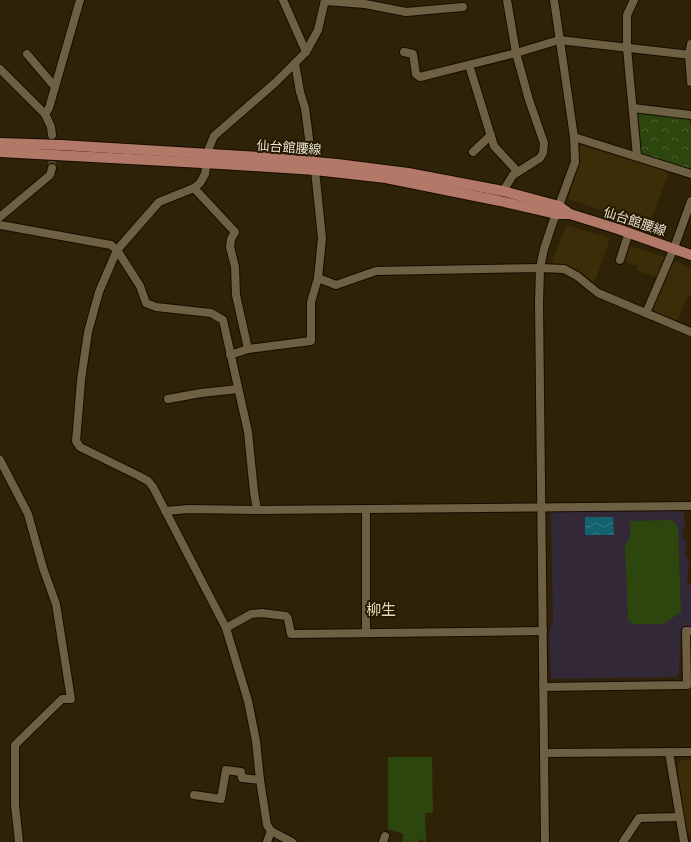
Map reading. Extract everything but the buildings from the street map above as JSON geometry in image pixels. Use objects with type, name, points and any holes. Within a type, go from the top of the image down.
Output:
[{"type":"main road","name":"仙台館腰線","points":[[0,143],[101,147],[207,159]]},
{"type":"main road","name":"仙台館腰線","points":[[0,152],[207,159],[408,173],[503,192],[629,232],[691,255]]},
{"type":"main road","name":"仙台館腰線","points":[[314,166],[386,178],[500,201],[557,210]]},
{"type":"street","points":[[45,114],[49,108],[80,0]]},
{"type":"street","points":[[283,0],[306,52]]},
{"type":"street","points":[[503,192],[513,175],[540,158],[544,153],[544,143],[529,100],[516,52],[507,0]]},
{"type":"street","points":[[545,842],[539,303],[540,268],[544,249],[575,162],[574,137],[554,0]]},
{"type":"street","points":[[634,0],[627,15],[626,48],[637,156]]},
{"type":"street","points":[[292,842],[271,831],[267,825],[256,740],[248,701],[226,628],[165,511],[148,481],[80,447],[76,441],[81,380],[88,332],[99,292],[117,250],[159,202],[194,188],[200,183],[204,174],[210,143],[214,136],[276,82],[306,52],[318,30],[325,1],[364,4],[406,12],[463,7]]},
{"type":"street","points":[[404,52],[413,54],[416,74],[420,77],[559,40],[690,55]]},
{"type":"street","points":[[691,44],[691,82]]},
{"type":"street","points":[[27,54],[55,87]]},
{"type":"street","points":[[230,355],[248,348],[311,341],[311,302],[318,278],[322,238],[314,166],[305,108],[300,92],[295,63]]},
{"type":"street","points":[[469,64],[494,146],[518,172]]},
{"type":"street","points":[[0,69],[45,114],[51,127],[52,135]]},
{"type":"street","points":[[633,108],[691,115]]},
{"type":"street","points":[[473,152],[491,135]]},
{"type":"street","points":[[574,137],[691,174]]},
{"type":"street","points":[[0,217],[50,175],[52,168]]},
{"type":"street","points":[[194,188],[235,232],[230,247],[235,267],[236,295],[248,348]]},
{"type":"street","points":[[646,313],[674,248],[691,201]]},
{"type":"street","points":[[0,225],[111,245],[117,250],[140,286],[146,304],[156,307],[211,313],[223,320],[248,432],[257,510]]},
{"type":"street","points":[[620,260],[629,232]]},
{"type":"street","points":[[318,278],[336,285],[376,271],[540,268],[564,269],[577,276],[598,293],[691,332]]},
{"type":"street","points":[[168,399],[201,393],[238,390]]},
{"type":"street","points":[[0,460],[28,514],[43,568],[56,604],[71,699],[62,699],[15,745],[14,805],[19,842]]},
{"type":"street","points":[[165,511],[189,509],[257,510],[691,506]]},
{"type":"street","points":[[366,509],[366,633]]},
{"type":"street","points":[[226,628],[251,614],[262,613],[286,616],[291,634],[543,631]]},
{"type":"street","points":[[543,687],[687,685],[686,631],[691,631]]},
{"type":"street","points":[[669,752],[684,842]]},
{"type":"street","points":[[544,753],[691,752]]},
{"type":"street","points":[[194,794],[221,799],[226,770],[241,772],[242,778],[260,780]]},
{"type":"street","points":[[625,841],[639,818],[680,817]]},
{"type":"street","points":[[267,842],[271,831]]},
{"type":"shaded area","points":[[581,143],[669,171],[649,225],[568,199],[580,159]]},
{"type":"shaded area","points":[[566,225],[610,238],[594,284],[571,268],[551,264]]},
{"type":"shaded area","points":[[628,245],[666,258],[658,278],[637,270],[638,267],[622,261]]},
{"type":"shaded area","points":[[673,260],[691,268],[691,296],[688,295],[677,322],[653,312],[652,308]]},
{"type":"shaded area","points":[[683,510],[685,524],[682,536],[687,544],[685,555],[689,560],[687,584],[691,586],[691,627],[681,628],[679,673],[676,677],[551,679],[549,633],[553,621],[551,511]]},
{"type":"shaded area","points":[[681,760],[691,760],[691,833],[687,834],[677,766]]},
{"type":"green space","points":[[639,112],[689,117],[691,127],[691,171],[642,155],[639,150],[636,114]]},
{"type":"green space","points":[[672,520],[678,527],[681,612],[664,624],[634,624],[628,620],[625,546],[630,537],[630,521]]},
{"type":"green space","points":[[388,757],[432,757],[433,813],[425,813],[426,842],[420,839],[419,842],[402,842],[404,834],[388,829]]},
{"type":"water","points":[[585,517],[613,517],[614,535],[585,535]]},
{"type":"tunnel","points":[[52,139],[52,168]]},
{"type":"district","name":"柳生","points":[[381,610]]}]
